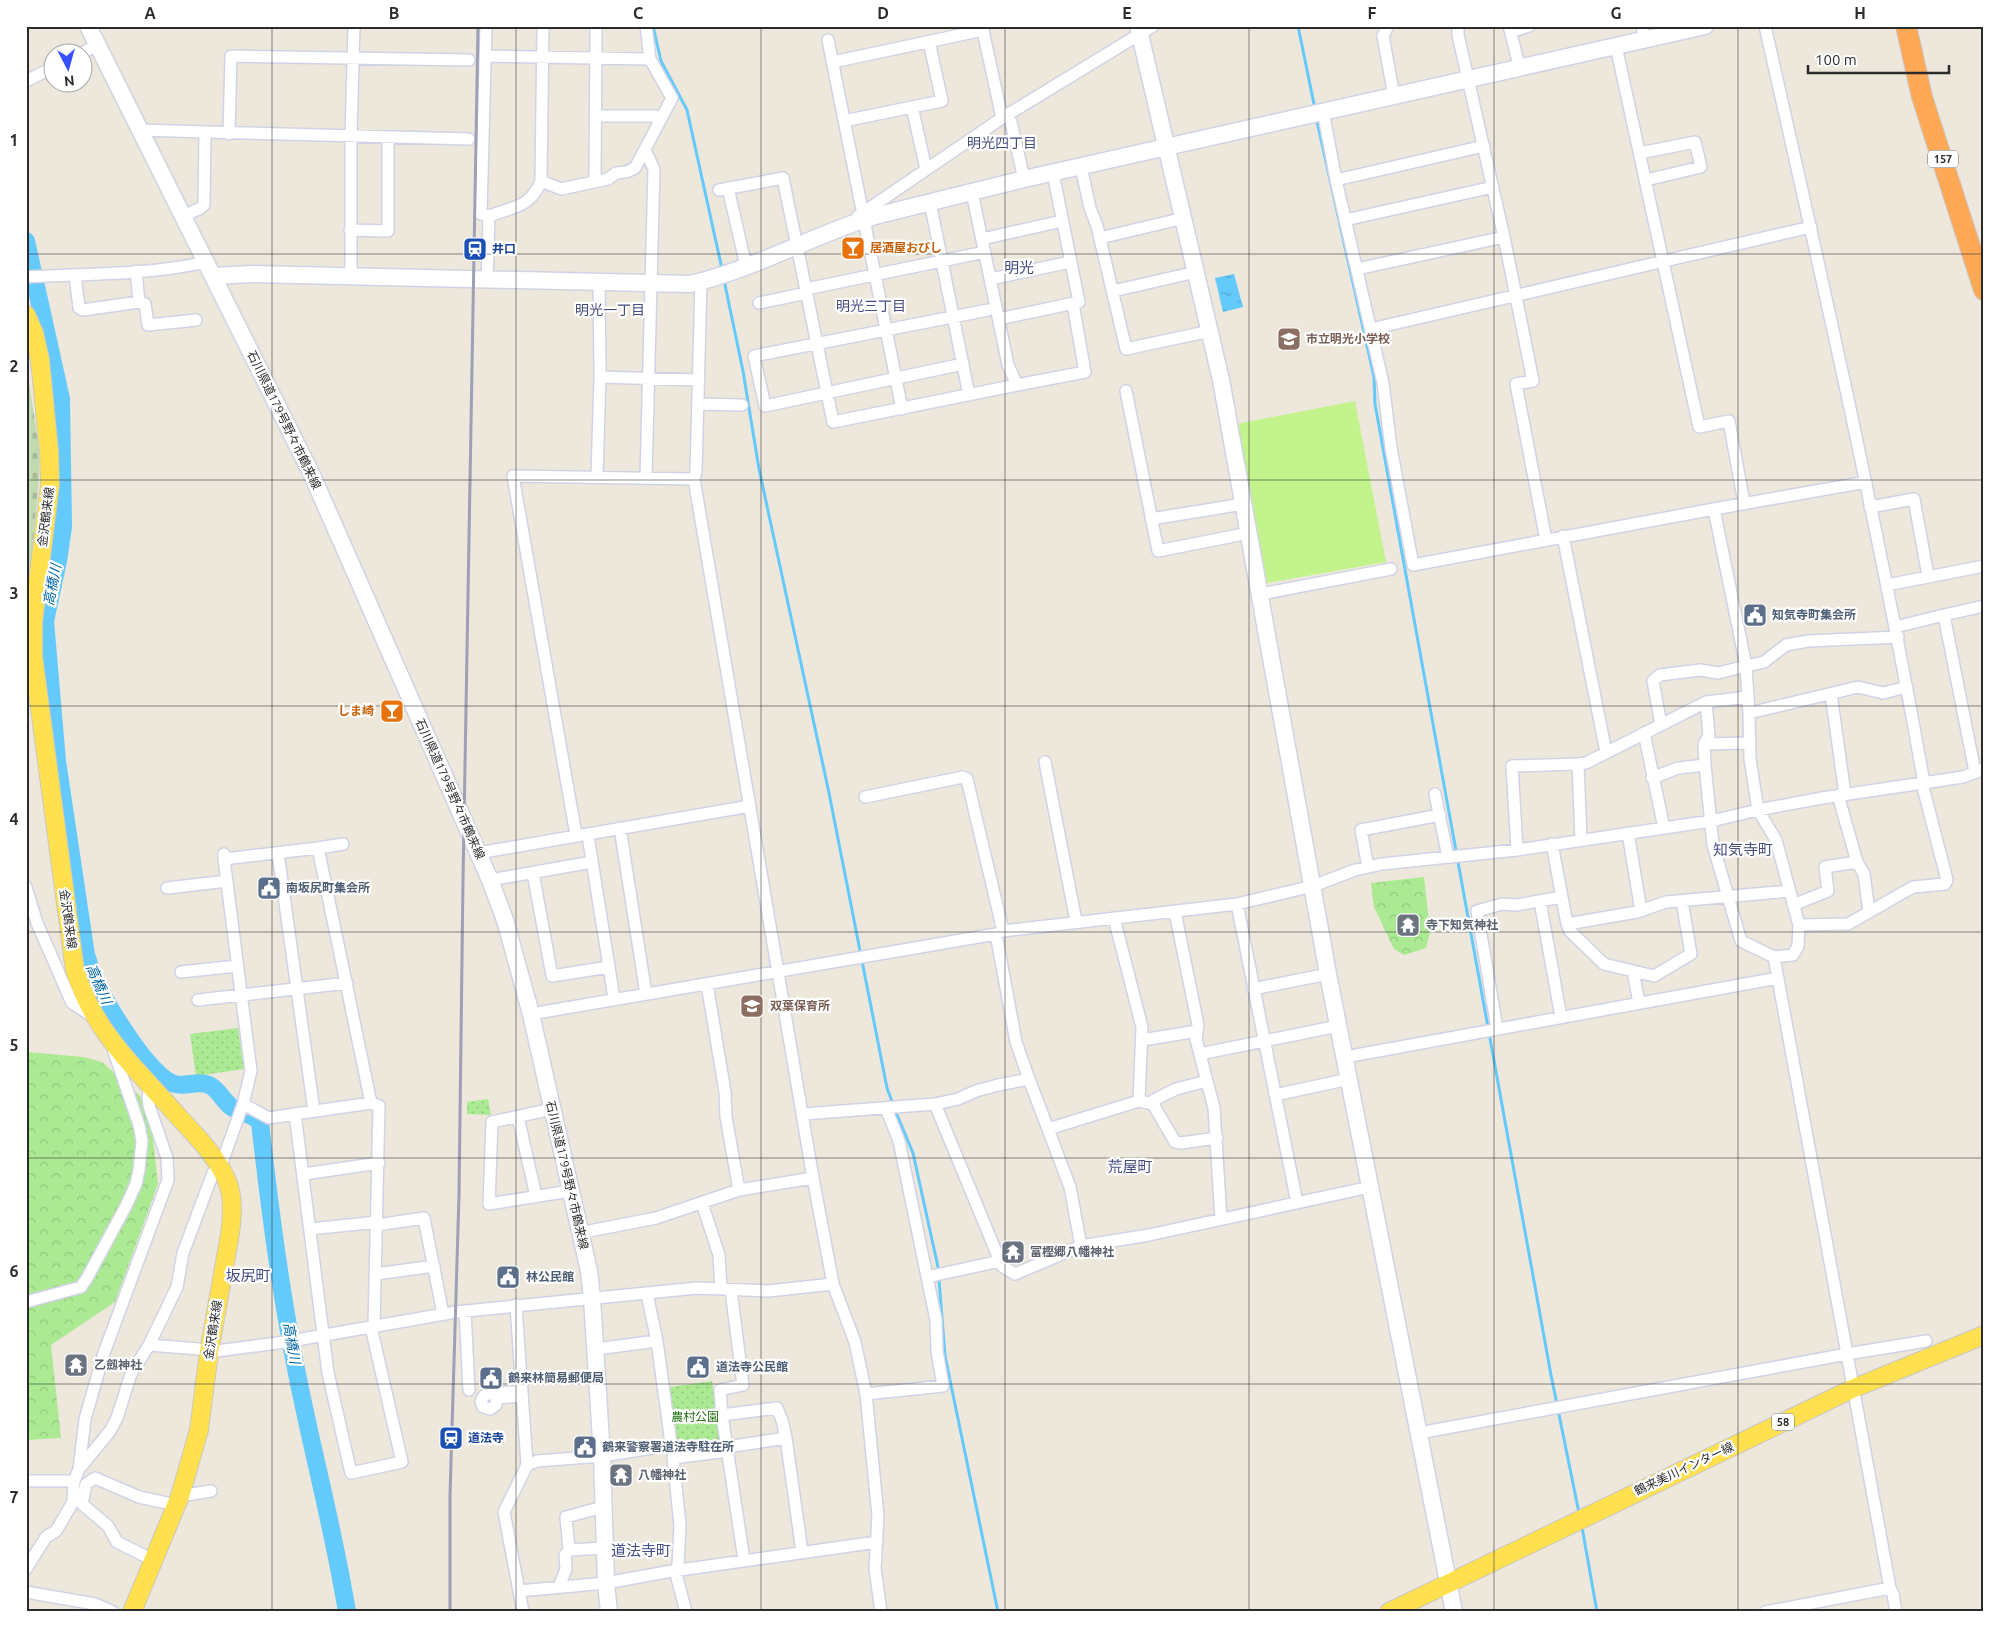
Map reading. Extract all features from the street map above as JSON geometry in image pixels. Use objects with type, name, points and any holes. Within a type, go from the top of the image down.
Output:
[{"type":"highway","name":"157","points":[[1906,26],[1922,97],[1984,290]]},
{"type":"main road","name":"金沢鶴来線","points":[[26,315],[34,332],[40,360],[50,451],[48,508],[30,620],[33,656],[75,971],[86,999],[109,1038],[202,1143],[220,1168],[228,1182],[232,1217],[209,1352],[200,1430],[178,1500],[132,1612]]},
{"type":"main road","name":"鶴来美川インター線","points":[[1389,1612],[1852,1389],[1984,1335]]},
{"type":"street","name":"石川県道179号野々市鶴来線","points":[[88,26],[312,475],[490,880],[505,920],[531,1014],[589,1271],[596,1348],[606,1583],[609,1612]]},
{"type":"street","points":[[351,276],[351,136],[354,26]]},
{"type":"street","points":[[486,26],[481,214],[489,216],[528,202],[536,195],[541,182],[542,26]]},
{"type":"street","points":[[595,182],[596,26]]},
{"type":"street","points":[[541,182],[561,189],[608,180],[616,173],[626,172],[635,168],[672,98],[650,58],[646,26]]},
{"type":"street","points":[[1388,26],[1383,36],[1394,96]]},
{"type":"street","points":[[1458,26],[1458,35],[1504,237],[1533,381],[1516,384],[1546,540]]},
{"type":"street","points":[[1520,69],[1510,29],[1529,26]]},
{"type":"street","points":[[858,218],[1318,112],[1520,69],[1616,46],[1644,33],[1705,26]]},
{"type":"street","points":[[1765,26],[1843,370],[1907,687],[1924,791],[1947,880],[1945,884],[1913,887],[1848,924],[1799,925]]},
{"type":"street","points":[[833,62],[982,28],[1024,180]]},
{"type":"street","points":[[31,277],[190,266],[252,274],[690,284],[746,266],[797,246],[858,218],[926,169],[1007,120],[1144,29],[1167,147],[1221,380],[1328,974],[1454,1612]]},
{"type":"street","points":[[828,40],[844,121],[858,218],[874,274],[902,409]]},
{"type":"street","points":[[844,121],[942,101],[929,41]]},
{"type":"street","points":[[92,48],[97,45]]},
{"type":"street","points":[[1616,46],[1699,427],[1729,421],[1744,503]]},
{"type":"street","points":[[229,134],[232,56],[469,60]]},
{"type":"street","points":[[485,56],[650,58]]},
{"type":"street","points":[[26,81],[42,73]]},
{"type":"street","points":[[912,107],[926,169]]},
{"type":"street","points":[[1318,112],[1336,180],[1383,384],[1391,448],[1412,565],[1714,508],[1866,482]]},
{"type":"street","points":[[595,116],[655,116],[659,122]]},
{"type":"street","points":[[141,130],[229,134],[469,139]]},
{"type":"street","points":[[183,216],[204,205],[205,132]]},
{"type":"street","points":[[350,230],[388,231],[388,137]]},
{"type":"street","points":[[1640,153],[1695,142],[1701,167],[1646,180]]},
{"type":"street","points":[[1336,180],[1484,146]]},
{"type":"street","points":[[645,150],[654,169],[652,282],[647,378],[646,478]]},
{"type":"street","points":[[1081,167],[1126,349],[1210,331]]},
{"type":"street","points":[[999,319],[1079,302],[1053,173]]},
{"type":"street","points":[[746,266],[724,189],[783,178],[833,422],[1085,372],[1073,304]]},
{"type":"street","points":[[1345,220],[1493,187]]},
{"type":"street","points":[[972,192],[1008,365],[1017,384]]},
{"type":"street","points":[[930,202],[969,395]]},
{"type":"street","points":[[487,280],[489,216]]},
{"type":"street","points":[[1100,238],[1184,218]]},
{"type":"street","points":[[982,239],[1062,222]]},
{"type":"street","points":[[1370,329],[1811,227]]},
{"type":"street","points":[[1356,269],[1504,237]]},
{"type":"street","points":[[759,303],[874,274],[985,252]]},
{"type":"street","points":[[991,279],[1070,262]]},
{"type":"street","points":[[136,271],[139,302]]},
{"type":"street","points":[[1113,291],[1196,272]]},
{"type":"street","points":[[75,275],[80,308],[83,310],[139,302],[145,304],[148,325],[196,320]]},
{"type":"street","points":[[701,281],[696,472],[694,479],[813,1178],[833,1284],[855,1342],[866,1394],[878,1516],[875,1568],[880,1612]]},
{"type":"street","points":[[597,478],[600,376],[599,282]]},
{"type":"street","points":[[963,364],[765,406],[754,356],[988,310]]},
{"type":"street","points":[[600,376],[699,380]]},
{"type":"street","points":[[1126,391],[1158,551],[1249,533]]},
{"type":"street","points":[[698,404],[742,405]]},
{"type":"street","points":[[576,835],[513,476],[694,479]]},
{"type":"street","points":[[1870,507],[1914,499],[1928,576]]},
{"type":"street","points":[[1151,519],[1243,504]]},
{"type":"street","points":[[1706,702],[1709,736],[1704,744],[1704,765],[1713,845],[1742,941],[1774,957],[1793,955],[1798,946],[1799,925],[1776,840],[1758,810],[1750,759],[1746,666],[1714,508]]},
{"type":"street","points":[[1563,536],[1606,752]]},
{"type":"street","points":[[1887,585],[1984,566]]},
{"type":"street","points":[[1261,594],[1391,569]]},
{"type":"street","points":[[1661,725],[1654,681],[1660,675],[1700,670],[1718,673],[1764,662],[1786,645],[1896,632],[1944,615],[1984,606]]},
{"type":"street","points":[[531,1014],[999,932],[1076,921],[1175,912],[1236,904],[1313,886],[1368,867],[1413,860],[1518,850],[1711,822],[1758,810],[1841,795],[1963,777],[1980,770],[1944,615]]},
{"type":"street","points":[[1749,713],[1858,687],[1883,693],[1907,687]]},
{"type":"street","points":[[1831,694],[1841,795],[1857,862],[1864,874],[1869,912]]},
{"type":"street","points":[[1518,850],[1512,766],[1586,763],[1706,702],[1748,697]]},
{"type":"street","points":[[1644,733],[1664,828]]},
{"type":"street","points":[[1704,744],[1750,743]]},
{"type":"street","points":[[1045,762],[1076,921]]},
{"type":"street","points":[[1578,764],[1581,840]]},
{"type":"street","points":[[1652,778],[1678,768],[1704,765]]},
{"type":"street","points":[[865,797],[963,777],[967,779],[999,932],[1016,1042],[1028,1079],[1070,1187],[1081,1246]]},
{"type":"street","points":[[1435,794],[1448,857]]},
{"type":"street","points":[[478,853],[750,806]]},
{"type":"street","points":[[1368,867],[1361,830],[1440,815]]},
{"type":"street","points":[[620,828],[646,994]]},
{"type":"street","points":[[1628,833],[1640,911]]},
{"type":"street","points":[[589,842],[614,998]]},
{"type":"street","points":[[79,1469],[110,1431],[117,1418],[131,1374],[149,1344],[177,1288],[183,1252],[213,1173],[220,1168],[241,1109],[251,1071],[224,856],[278,853],[343,844]]},
{"type":"street","points":[[1552,844],[1567,924],[1570,931],[1604,964],[1654,976],[1691,954],[1682,901]]},
{"type":"street","points":[[318,848],[372,1103]]},
{"type":"street","points":[[278,853],[314,1111]]},
{"type":"street","points":[[490,880],[592,862]]},
{"type":"street","points":[[1793,905],[1828,891],[1825,867],[1857,862]]},
{"type":"street","points":[[533,873],[552,976],[609,966]]},
{"type":"street","points":[[167,888],[227,881]]},
{"type":"street","points":[[26,887],[37,923],[72,1003],[97,1019]]},
{"type":"street","points":[[1567,924],[1640,911],[1666,902],[1790,891]]},
{"type":"street","points":[[1491,1029],[1477,912],[1502,904],[1516,905],[1562,896]]},
{"type":"street","points":[[1540,901],[1561,1017]]},
{"type":"street","points":[[1236,904],[1297,1203]]},
{"type":"street","points":[[1175,912],[1198,1025],[1196,1039],[1214,1108],[1221,1219]]},
{"type":"street","points":[[1114,918],[1142,1027],[1139,1101]]},
{"type":"street","points":[[1774,957],[1852,1389],[1896,1612]]},
{"type":"street","points":[[181,972],[237,966]]},
{"type":"street","points":[[1633,971],[1639,1003]]},
{"type":"street","points":[[1253,989],[1328,974]]},
{"type":"street","points":[[1345,1057],[1778,978]]},
{"type":"street","points":[[198,1000],[347,983]]},
{"type":"street","points":[[707,984],[725,1092],[726,1117],[739,1190]]},
{"type":"street","points":[[1200,1054],[1338,1026]]},
{"type":"street","points":[[1142,1040],[1197,1031]]},
{"type":"street","points":[[26,1302],[81,1287],[109,1238],[136,1184],[142,1141],[132,1102],[109,1038]]},
{"type":"street","points":[[803,1114],[935,1104],[958,1100],[976,1091],[1028,1079]]},
{"type":"street","points":[[1275,1095],[1349,1080]]},
{"type":"street","points":[[1153,1104],[1154,1100],[1176,1090],[1207,1082]]},
{"type":"street","points":[[26,1569],[46,1537],[56,1531],[73,1502],[74,1481],[79,1469],[85,1419],[104,1353],[168,1180],[167,1158],[148,1097],[150,1085]]},
{"type":"street","points":[[1048,1129],[1139,1101],[1153,1104],[1174,1142],[1181,1144],[1217,1138]]},
{"type":"street","points":[[241,1109],[268,1118],[314,1111],[372,1103],[380,1106],[376,1274],[372,1327],[402,1462],[351,1473],[328,1372],[295,1114]]},
{"type":"street","points":[[935,1104],[1002,1266],[1016,1274],[1081,1246],[1149,1235],[1370,1187]]},
{"type":"street","points":[[866,1394],[944,1386],[937,1351],[936,1320],[928,1277],[892,1108]]},
{"type":"street","points":[[552,1109],[492,1122],[489,1204],[570,1191]]},
{"type":"street","points":[[518,1117],[536,1196]]},
{"type":"street","points":[[304,1174],[379,1163]]},
{"type":"street","points":[[580,1233],[656,1218],[739,1190],[813,1178]]},
{"type":"street","points":[[702,1203],[719,1255],[743,1385],[720,1390],[722,1415],[744,1560]]},
{"type":"street","points":[[310,1230],[424,1218],[443,1314]]},
{"type":"street","points":[[928,1277],[1000,1261]]},
{"type":"street","points":[[376,1274],[434,1266]]},
{"type":"street","points":[[149,1344],[209,1352],[323,1336],[464,1311],[697,1288],[768,1291],[833,1284]]},
{"type":"street","points":[[647,1294],[657,1341],[673,1458],[680,1525],[678,1566],[675,1570],[686,1612]]},
{"type":"street","points":[[516,1306],[527,1465],[504,1512],[523,1612]]},
{"type":"street","points":[[464,1311],[469,1390]]},
{"type":"street","points":[[596,1348],[657,1341]]},
{"type":"street","points":[[1419,1434],[1926,1341]]},
{"type":"street","points":[[722,1415],[777,1408],[786,1438],[802,1552]]},
{"type":"street","points":[[673,1458],[786,1438]]},
{"type":"street","points":[[527,1465],[537,1461],[602,1456],[671,1445]]},
{"type":"street","points":[[153,1560],[117,1542],[108,1526],[82,1504],[86,1484],[95,1478],[139,1497],[178,1500],[212,1491]]},
{"type":"street","points":[[26,1481],[74,1481]]},
{"type":"street","points":[[559,1587],[566,1569],[565,1555],[569,1550],[566,1517],[603,1507]]},
{"type":"street","points":[[519,1591],[606,1583],[675,1570],[877,1542]]},
{"type":"street","points":[[569,1550],[605,1548]]},
{"type":"street","points":[[1764,1612],[1890,1588]]},
{"type":"street","points":[[26,1592],[95,1604],[113,1612]]},
{"type":"green space","points":[[26,363],[39,448],[39,478],[31,564],[29,573],[26,575]]},
{"type":"green space","points":[[1355,401],[1386,562],[1267,583],[1236,424]]},
{"type":"green space","points":[[1424,877],[1430,932],[1426,948],[1404,955],[1394,949],[1374,907],[1371,883]]},
{"type":"green space","points":[[238,1028],[244,1069],[196,1076],[190,1034]]},
{"type":"green space","points":[[26,1052],[84,1057],[102,1062],[139,1095],[151,1122],[158,1184],[115,1302],[51,1345],[61,1438],[26,1440]]},
{"type":"green space","points":[[488,1099],[491,1115],[467,1114],[467,1102]]},
{"type":"green space","name":"農村公園","points":[[712,1381],[721,1447],[679,1453],[670,1387]]},
{"type":"water","points":[[1234,274],[1243,307],[1223,312],[1215,278]]},
{"type":"waterway","points":[[653,26],[661,61],[687,110],[722,269]]},
{"type":"waterway","points":[[1298,26],[1315,109]]},
{"type":"waterway","points":[[1980,26],[1984,28]]},
{"type":"waterway","points":[[1316,117],[1374,377],[1375,404],[1551,1375],[1579,1513]]},
{"type":"waterway","name":"高橋川","points":[[26,241],[61,399],[63,527],[45,621],[57,761],[86,955],[93,977],[107,1003],[141,1054],[153,1068],[165,1079],[175,1084],[201,1083],[213,1087],[230,1106],[254,1117],[260,1122],[273,1230],[290,1337],[347,1612]]},
{"type":"waterway","points":[[724,280],[743,371],[759,469],[829,793],[887,1088],[893,1104]]},
{"type":"waterway","points":[[895,1110],[913,1153],[938,1267],[945,1356],[998,1612]]},
{"type":"waterway","points":[[1582,1527],[1597,1612]]},
{"type":"railway","points":[[450,1612],[450,1496],[459,1195],[478,26]]},
{"type":"place","name":"居酒屋おびし","points":[[853,248]]},
{"type":"place","name":"井口","points":[[475,249]]},
{"type":"place","name":"市立明光小学校","points":[[1289,339]]},
{"type":"place","name":"知気寺町集会所","points":[[1755,615]]},
{"type":"place","name":"しま崎","points":[[392,711]]},
{"type":"place","name":"南坂尻町集会所","points":[[269,888]]},
{"type":"place","name":"寺下知気神社","points":[[1408,925]]},
{"type":"place","name":"双葉保育所","points":[[752,1006]]},
{"type":"place","name":"富樫郷八幡神社","points":[[1013,1252]]},
{"type":"place","name":"林公民館","points":[[508,1277]]},
{"type":"place","name":"乙劔神社","points":[[76,1365]]},
{"type":"place","name":"道法寺公民館","points":[[698,1367]]},
{"type":"place","name":"鶴来林簡易郵便局","points":[[491,1378]]},
{"type":"place","name":"道法寺","points":[[451,1438]]},
{"type":"place","name":"鶴来警察署道法寺駐在所","points":[[585,1447]]},
{"type":"place","name":"八幡神社","points":[[621,1475]]},
{"type":"district","name":"明光四丁目","points":[[1002,143]]},
{"type":"district","name":"明光","points":[[1019,268]]},
{"type":"district","name":"明光三丁目","points":[[871,306]]},
{"type":"district","name":"明光一丁目","points":[[610,310]]},
{"type":"district","name":"知気寺町","points":[[1743,850]]},
{"type":"district","name":"荒屋町","points":[[1130,1167]]},
{"type":"district","name":"坂尻町","points":[[248,1276]]},
{"type":"district","name":"道法寺町","points":[[641,1551]]}]
